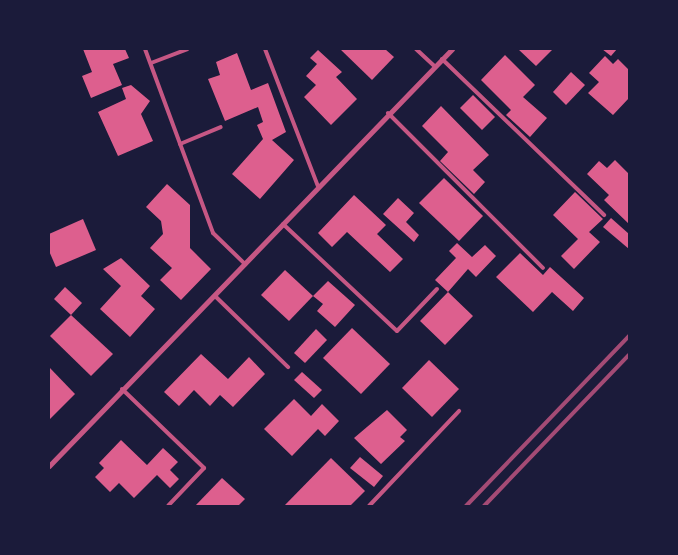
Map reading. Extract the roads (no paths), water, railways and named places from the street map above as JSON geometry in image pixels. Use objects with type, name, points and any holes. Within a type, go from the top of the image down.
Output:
[{"type":"street","points":[[49,466],[122,389],[215,296],[388,113],[452,49]]},
{"type":"lane","points":[[145,49],[213,233],[245,264]]},
{"type":"lane","points":[[151,63],[187,49]]},
{"type":"lane","points":[[265,49],[318,186]]},
{"type":"lane","points":[[416,49],[434,66]]},
{"type":"lane","points":[[442,59],[604,215]]},
{"type":"lane","points":[[388,113],[543,268]]},
{"type":"lane","points":[[180,144],[221,127]]},
{"type":"lane","points":[[283,224],[397,331],[437,289]]},
{"type":"lane","points":[[215,296],[288,367]]},
{"type":"lane","points":[[122,389],[204,468],[168,506]]},
{"type":"lane","points":[[369,506],[460,411]]},
{"type":"railway","points":[[466,506],[629,336]]},
{"type":"railway","points":[[484,506],[629,355]]}]
